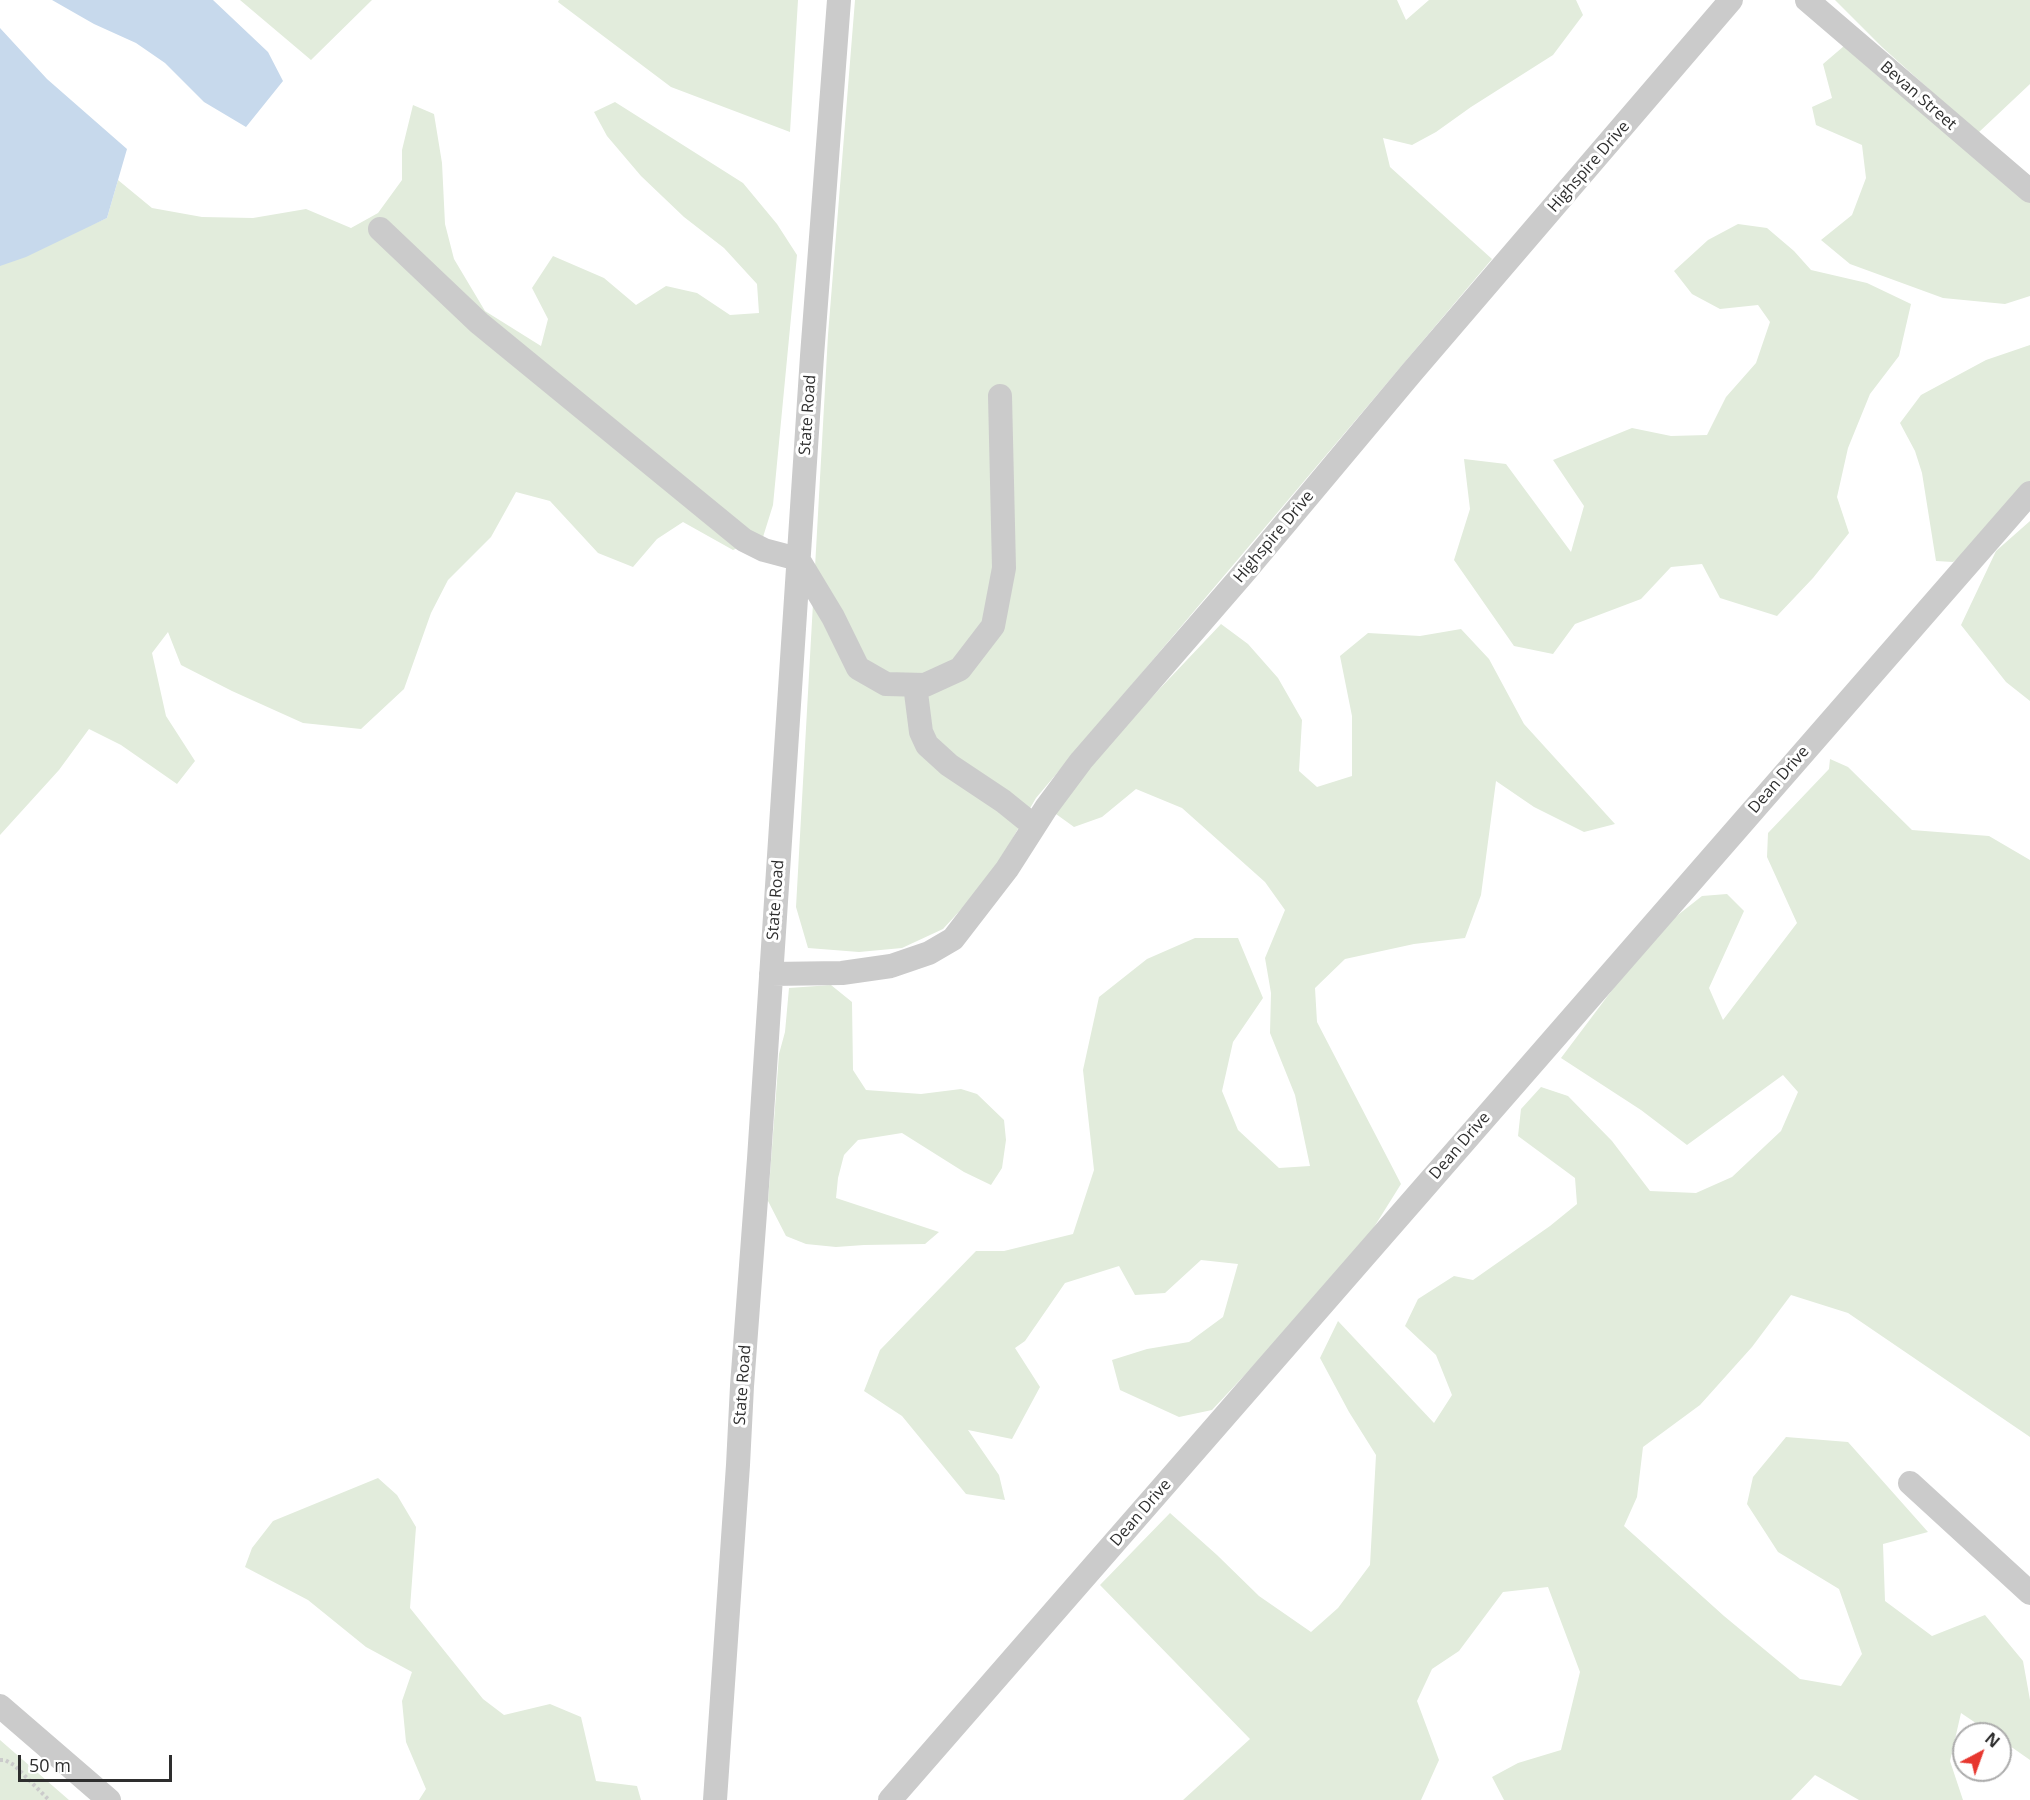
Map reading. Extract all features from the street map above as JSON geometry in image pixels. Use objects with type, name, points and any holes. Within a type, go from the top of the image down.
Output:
[{"type":"street","name":"State Road","points":[[715,1800],[798,559],[839,0]]},
{"type":"street","name":"Highspire Drive","points":[[771,974],[842,973],[891,966],[929,953],[953,939],[1007,869],[1034,826],[1081,761],[1731,0]]},
{"type":"street","name":"Bevan Street","points":[[1807,0],[2030,191]]},
{"type":"street","points":[[380,229],[479,323],[744,540],[764,549],[798,559],[833,617],[858,668],[886,684],[925,685],[960,669],[993,626],[1004,568],[1000,396]]},
{"type":"street","name":"Dean Drive","points":[[890,1800],[2030,493]]},
{"type":"street","points":[[915,685],[921,732],[927,746],[1034,826]]},
{"type":"street","points":[[1910,1483],[2030,1593]]},
{"type":"street","points":[[0,1706],[109,1800]]},
{"type":"path","points":[[0,1760],[14,1765],[49,1800]]},
{"type":"green space","points":[[240,0],[372,0],[311,60]]},
{"type":"green space","points":[[559,0],[798,0],[790,132],[671,87],[558,2]]},
{"type":"green space","points":[[855,0],[1397,0],[1406,20],[1429,0],[1576,0],[1583,15],[1553,55],[1436,132],[1412,145],[1383,138],[1390,167],[1492,259],[1036,798],[989,879],[943,929],[902,948],[859,952],[808,948],[796,907],[828,335]]},
{"type":"green space","points":[[1835,0],[2030,0],[2030,84],[1978,133],[1882,47]]},
{"type":"green space","points":[[1844,46],[2030,202],[2030,296],[2005,304],[1943,298],[1850,264],[1821,240],[1852,215],[1866,178],[1862,145],[1816,125],[1812,107],[1832,98],[1823,64]]},
{"type":"green space","points":[[615,102],[743,183],[777,224],[797,255],[773,505],[763,537],[733,550],[683,522],[657,539],[633,567],[598,553],[550,501],[516,492],[491,537],[448,580],[431,613],[404,689],[361,729],[303,723],[232,691],[181,665],[168,632],[152,653],[166,716],[195,761],[177,784],[121,745],[89,729],[59,770],[0,835],[0,265],[107,218],[118,180],[152,208],[202,217],[253,218],[306,209],[351,228],[378,213],[402,180],[402,150],[413,105],[434,114],[442,163],[445,224],[454,259],[485,311],[541,346],[548,319],[532,288],[553,256],[604,278],[636,305],[666,286],[697,293],[730,315],[759,313],[757,284],[724,248],[684,217],[641,176],[607,136],[594,112]]},
{"type":"green space","points":[[1738,224],[1767,228],[1794,251],[1811,270],[1867,283],[1911,304],[1899,356],[1870,394],[1848,448],[1837,497],[1849,533],[1813,578],[1777,616],[1720,598],[1702,564],[1671,567],[1641,599],[1575,624],[1553,654],[1514,646],[1454,560],[1470,509],[1464,459],[1506,464],[1571,552],[1584,506],[1553,460],[1632,428],[1671,436],[1707,435],[1726,397],[1756,363],[1770,322],[1758,305],[1720,309],[1692,294],[1674,271],[1708,240]]},
{"type":"green space","points":[[2030,345],[2030,481],[1972,548],[1953,562],[1936,561],[1922,473],[1915,451],[1900,423],[1921,395],[1986,360]]},
{"type":"green space","points":[[2030,521],[2030,701],[2006,682],[1961,625],[1996,551]]},
{"type":"green space","points":[[1221,624],[1248,644],[1278,678],[1302,720],[1299,771],[1317,787],[1352,776],[1352,716],[1340,656],[1368,633],[1420,636],[1461,629],[1489,659],[1524,724],[1615,824],[1584,832],[1534,807],[1496,781],[1481,895],[1465,938],[1414,944],[1345,959],[1315,988],[1317,1022],[1401,1184],[1356,1256],[1212,1410],[1179,1417],[1120,1390],[1112,1360],[1147,1349],[1189,1342],[1223,1317],[1238,1264],[1201,1260],[1165,1293],[1135,1295],[1119,1266],[1065,1283],[1025,1341],[1015,1348],[1040,1387],[1012,1439],[968,1430],[999,1475],[1005,1500],[966,1494],[902,1416],[864,1391],[880,1350],[976,1251],[1004,1251],[1073,1234],[1094,1170],[1083,1070],[1099,997],[1147,959],[1195,938],[1238,938],[1263,998],[1233,1042],[1222,1091],[1238,1130],[1279,1168],[1310,1166],[1295,1095],[1270,1033],[1271,993],[1265,958],[1285,910],[1265,882],[1182,808],[1136,789],[1102,817],[1074,827],[1056,814],[1081,772]]},
{"type":"green space","points":[[1830,759],[1848,767],[1912,830],[1989,836],[2030,860],[2030,1437],[1848,1313],[1791,1295],[1752,1347],[1700,1405],[1643,1447],[1637,1497],[1624,1526],[1724,1616],[1800,1679],[1841,1686],[1862,1654],[1839,1589],[1778,1552],[1747,1504],[1753,1477],[1786,1437],[1848,1442],[1928,1532],[1883,1544],[1885,1601],[1932,1636],[1985,1615],[2023,1661],[2030,1700],[2030,1760],[2012,1747],[2012,1722],[1974,1722],[1961,1713],[1959,1722],[1952,1722],[1950,1761],[1952,1782],[1957,1782],[1963,1800],[1859,1800],[1815,1775],[1791,1800],[1504,1800],[1492,1777],[1518,1763],[1561,1750],[1580,1672],[1548,1587],[1503,1592],[1459,1651],[1432,1669],[1417,1701],[1439,1760],[1421,1800],[1183,1800],[1250,1739],[1100,1585],[1170,1513],[1259,1596],[1311,1632],[1338,1608],[1370,1565],[1376,1455],[1349,1412],[1320,1358],[1338,1321],[1434,1423],[1452,1395],[1436,1355],[1405,1326],[1418,1299],[1454,1276],[1473,1280],[1550,1226],[1577,1204],[1575,1178],[1518,1136],[1521,1109],[1541,1087],[1568,1096],[1612,1141],[1650,1191],[1696,1193],[1732,1177],[1781,1131],[1798,1092],[1783,1075],[1687,1145],[1641,1110],[1561,1058],[1655,933],[1702,896],[1727,894],[1744,911],[1709,988],[1723,1020],[1797,923],[1767,857],[1768,833],[1829,769]]},
{"type":"green space","points":[[831,985],[852,1002],[853,1070],[866,1090],[921,1094],[961,1089],[977,1094],[1004,1120],[1006,1140],[1002,1168],[991,1185],[964,1172],[902,1133],[858,1140],[844,1155],[836,1198],[939,1232],[925,1244],[836,1247],[806,1244],[786,1236],[768,1201],[779,1054],[785,1032],[789,988]]},
{"type":"green space","points":[[378,1478],[397,1495],[416,1527],[410,1608],[483,1699],[504,1715],[550,1704],[581,1717],[596,1781],[637,1786],[641,1800],[419,1800],[426,1789],[406,1742],[402,1701],[412,1672],[366,1647],[308,1600],[245,1567],[252,1548],[273,1521]]},
{"type":"green space","points":[[0,1740],[69,1800],[0,1800]]},
{"type":"water","points":[[52,0],[213,0],[268,52],[283,81],[246,127],[204,102],[165,63],[136,43],[94,24]]},
{"type":"water","points":[[0,28],[47,79],[127,149],[107,218],[26,257],[0,266]]}]
